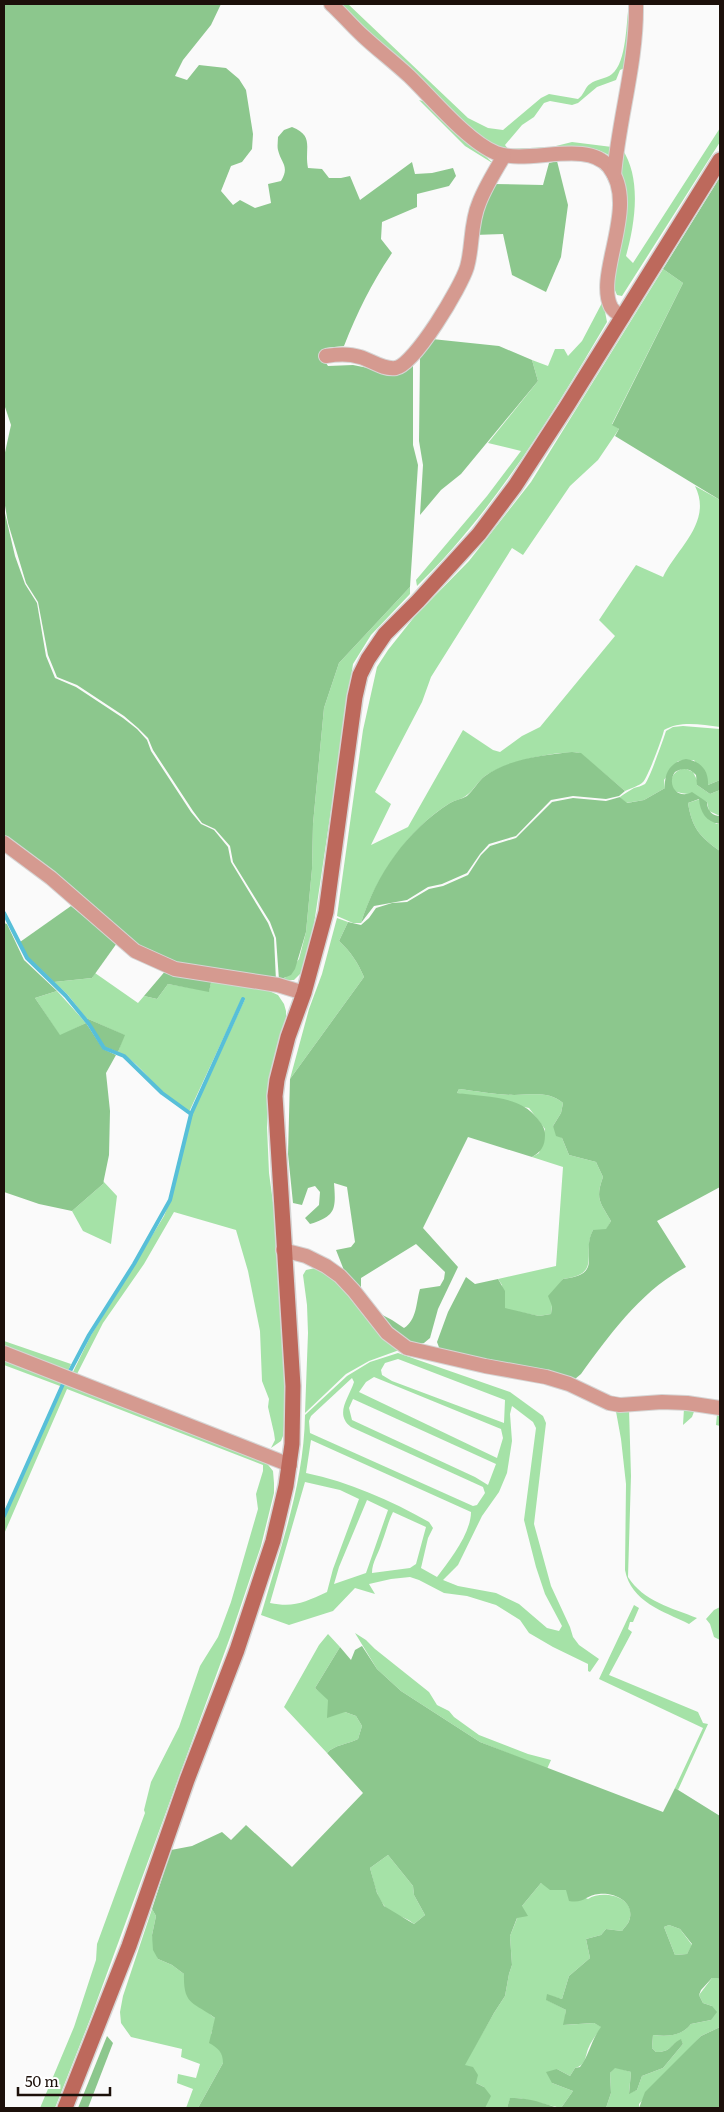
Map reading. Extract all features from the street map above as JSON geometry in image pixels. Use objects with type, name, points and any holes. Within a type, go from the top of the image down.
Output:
[{"type":"main road","points":[[65,2108],[130,1946],[187,1780],[238,1650],[273,1541],[290,1465],[293,1386],[283,1250],[275,1096],[277,1080],[288,1038],[304,993],[326,912],[355,697],[360,674],[385,634],[418,602],[473,541],[498,509],[567,406],[720,160]]},
{"type":"street","points":[[331,4],[470,134],[493,152],[504,156],[521,158],[581,154],[599,158],[609,166],[614,175],[619,194],[619,208],[618,234],[608,281],[608,295],[612,308],[622,317]]},
{"type":"street","points":[[614,175],[617,144],[629,83],[637,26],[636,4]]},
{"type":"street","points":[[326,356],[349,354],[384,367],[395,368],[404,364],[416,353],[460,284],[467,267],[470,234],[479,203],[504,156]]},
{"type":"street","points":[[4,843],[51,878],[135,951],[175,969],[278,985],[304,993]]},
{"type":"street","points":[[283,1250],[306,1256],[326,1266],[340,1276],[354,1290],[387,1333],[407,1348],[485,1366],[546,1377],[569,1384],[609,1402],[620,1404],[687,1402],[720,1408]]},
{"type":"street","points":[[4,1353],[290,1465]]},
{"type":"green space","points":[[4,4],[221,4],[211,25],[183,60],[175,76],[187,80],[199,65],[226,68],[239,79],[246,90],[253,134],[252,149],[242,162],[231,166],[221,191],[233,205],[240,200],[255,208],[271,203],[268,184],[281,181],[285,172],[278,150],[278,137],[284,130],[292,127],[304,134],[306,139],[308,168],[322,169],[329,178],[350,176],[360,200],[412,162],[415,174],[432,173],[453,168],[456,176],[449,186],[417,194],[417,207],[382,222],[381,239],[392,253],[365,298],[344,346],[325,348],[322,357],[328,366],[353,365],[378,370],[413,364],[413,445],[418,465],[410,587],[339,663],[324,708],[313,824],[312,869],[306,932],[295,969],[291,975],[279,980],[276,938],[270,922],[233,862],[230,846],[215,829],[202,823],[153,750],[148,738],[138,728],[124,716],[77,685],[57,677],[48,655],[38,602],[26,583],[8,523],[4,500],[4,457],[11,425],[4,404]]},
{"type":"green space","points":[[339,4],[348,4],[468,118],[488,128],[503,130],[541,98],[549,94],[578,99],[590,84],[612,74],[621,61],[629,4],[632,4],[627,67],[620,70],[616,80],[597,87],[578,103],[572,105],[550,101],[544,103],[534,117],[522,125],[505,145],[508,149],[552,147],[572,142],[612,147],[610,156],[597,150],[583,147],[512,153],[495,149],[422,85]]},
{"type":"green space","points":[[419,100],[426,102],[494,164],[465,146]]},
{"type":"green space","points":[[720,128],[720,142],[622,296],[617,295],[614,288],[624,186],[619,166],[622,149],[632,173],[634,187],[634,216],[626,256],[633,263]]},
{"type":"green space","points":[[557,161],[568,205],[561,257],[546,292],[512,275],[503,234],[474,235],[494,184],[543,185],[549,163]]},
{"type":"green space","points":[[720,177],[720,500],[615,436],[619,429],[612,425],[683,283],[663,269]]},
{"type":"green space","points":[[663,269],[683,283],[612,424],[619,429],[598,460],[570,486],[523,555],[512,548],[431,677],[422,702],[375,792],[391,804],[371,845],[408,827],[463,730],[493,750],[500,752],[522,736],[540,727],[615,636],[599,620],[636,565],[663,577],[691,534],[700,511],[695,486],[720,500],[720,727],[684,724],[664,730],[655,758],[645,779],[639,785],[625,791],[580,753],[545,755],[494,771],[483,778],[465,796],[435,813],[408,840],[395,855],[375,889],[361,923],[353,923],[337,916],[363,730],[377,667],[415,616],[469,561],[531,482]]},
{"type":"green space","points":[[603,301],[607,322],[521,460],[472,526],[417,586],[416,580],[487,496],[521,451],[488,443],[538,381],[532,360],[548,366],[555,349],[564,349],[568,356],[582,341]]},
{"type":"green space","points":[[432,339],[499,346],[532,360],[538,381],[461,474],[441,490],[420,515],[423,465],[419,441],[420,357]]},
{"type":"green space","points":[[4,509],[15,556],[25,584],[37,603],[46,656],[55,678],[76,687],[137,729],[147,740],[151,751],[191,812],[201,824],[214,830],[228,847],[231,862],[268,923],[274,938],[276,981],[177,962],[161,957],[138,945],[4,840]]},
{"type":"green space","points":[[410,587],[410,594],[371,635],[353,664],[314,924],[302,972],[294,980],[279,980],[285,978],[299,959],[306,932],[312,869],[313,824],[324,708],[339,663]]},
{"type":"green space","points":[[673,727],[720,729],[720,780],[708,785],[694,760],[678,761],[664,780],[665,788],[644,800],[626,803],[620,797],[634,788],[645,784],[666,731]]},
{"type":"green space","points":[[572,752],[581,753],[625,791],[619,796],[606,799],[573,796],[551,800],[516,836],[489,844],[467,873],[442,884],[428,887],[407,900],[374,906],[361,923],[367,905],[384,871],[407,840],[434,814],[450,803],[467,796],[480,780],[494,770],[538,756]]},
{"type":"green space","points":[[686,759],[703,767],[707,775],[708,785],[720,780],[720,790],[710,794],[697,785],[696,775],[689,770],[681,769],[675,772],[672,782],[678,793],[687,794],[692,792],[707,802],[712,814],[720,816],[720,824],[715,823],[705,816],[699,799],[688,803],[692,819],[698,831],[720,851],[720,1187],[657,1221],[686,1267],[641,1300],[575,1379],[440,1350],[437,1342],[448,1312],[466,1277],[475,1284],[498,1279],[505,1291],[505,1308],[539,1316],[551,1314],[552,1306],[548,1296],[563,1279],[584,1273],[588,1268],[590,1239],[593,1230],[606,1229],[611,1221],[600,1200],[599,1190],[603,1177],[596,1162],[569,1155],[562,1138],[556,1136],[553,1126],[561,1113],[563,1103],[546,1095],[514,1095],[459,1089],[457,1093],[500,1098],[530,1110],[544,1128],[544,1142],[540,1151],[532,1157],[468,1137],[423,1228],[458,1267],[438,1309],[430,1338],[424,1343],[415,1345],[406,1342],[373,1310],[404,1328],[414,1316],[420,1289],[440,1286],[445,1272],[416,1244],[361,1278],[361,1296],[347,1278],[336,1250],[351,1247],[355,1242],[347,1187],[334,1183],[335,1199],[330,1214],[310,1224],[305,1218],[319,1205],[320,1192],[315,1186],[308,1188],[302,1205],[293,1203],[288,1154],[290,1079],[364,977],[354,958],[339,941],[348,922],[361,925],[376,908],[392,903],[407,902],[429,889],[443,886],[468,875],[481,855],[490,846],[516,838],[552,802],[573,798],[606,801],[620,797],[627,803],[644,800],[665,788],[667,773],[672,765]]},
{"type":"green space","points":[[684,768],[693,772],[697,785],[710,794],[720,790],[720,816],[709,811],[707,802],[692,795],[673,790],[671,783],[674,774]]},
{"type":"green space","points":[[700,799],[716,824],[720,824],[720,851],[702,836],[692,819],[688,803]]},
{"type":"green space","points":[[71,906],[117,943],[92,978],[54,982],[26,955],[20,942]]},
{"type":"green space","points":[[337,918],[348,922],[339,941],[354,958],[364,977],[290,1079],[309,1009],[322,974]]},
{"type":"green space","points":[[4,923],[7,924],[24,960],[57,991],[35,998],[60,1035],[86,1023],[103,1049],[116,1055],[106,1073],[110,1111],[109,1155],[103,1184],[72,1211],[39,1204],[4,1192]]},
{"type":"green space","points":[[167,969],[212,978],[209,992],[168,984],[157,999],[144,996]]},
{"type":"green space","points":[[95,973],[138,1003],[144,996],[157,999],[168,984],[209,991],[212,978],[267,990],[278,995],[284,1004],[286,1018],[269,1086],[267,1127],[269,1173],[280,1254],[287,1396],[283,1436],[281,1441],[271,1448],[275,1440],[268,1407],[269,1399],[262,1381],[260,1331],[248,1271],[236,1230],[174,1212],[144,1264],[103,1323],[77,1374],[73,1372],[90,1337],[164,1216],[170,1201],[192,1114],[245,999],[242,998],[189,1112],[164,1094],[136,1064],[118,1052],[124,1035],[86,1018],[68,995],[54,982],[92,978]]},
{"type":"green space","points":[[57,991],[86,1023],[60,1036],[35,998]]},
{"type":"green space","points":[[86,1018],[125,1035],[118,1052],[105,1047]]},
{"type":"green space","points":[[459,1089],[507,1095],[540,1094],[558,1099],[563,1103],[561,1113],[553,1126],[562,1138],[569,1155],[596,1162],[603,1177],[599,1196],[611,1221],[606,1230],[593,1230],[590,1239],[587,1268],[583,1273],[563,1279],[554,1296],[551,1314],[539,1316],[504,1309],[502,1285],[498,1279],[556,1266],[563,1167],[532,1157],[539,1153],[545,1129],[529,1108],[457,1093]]},
{"type":"green space","points":[[103,1181],[117,1196],[111,1244],[83,1231],[72,1211],[103,1184]]},
{"type":"green space","points":[[320,1267],[327,1270],[402,1349],[369,1361],[346,1374],[305,1413],[308,1333],[303,1275],[306,1270]]},
{"type":"green space","points":[[4,1341],[71,1364],[68,1371],[4,1346]]},
{"type":"green space","points":[[398,1353],[510,1392],[543,1416],[546,1423],[534,1524],[551,1586],[573,1637],[579,1645],[599,1659],[590,1672],[588,1671],[588,1664],[529,1633],[520,1620],[496,1605],[467,1596],[444,1593],[410,1577],[369,1584],[375,1594],[355,1588],[333,1611],[289,1625],[261,1615],[296,1491],[304,1441],[305,1415],[347,1376],[370,1362]],"holes":[[[398,1359],[505,1400],[504,1423],[392,1381],[382,1375],[381,1370],[385,1363]],[[374,1377],[501,1429],[503,1438],[497,1458],[359,1392],[366,1382]],[[352,1378],[354,1382],[343,1411],[346,1422],[351,1427],[483,1487],[485,1493],[477,1505],[473,1506],[310,1433],[309,1421],[311,1416]],[[353,1399],[496,1464],[488,1485],[475,1477],[352,1420],[349,1408]],[[512,1406],[533,1422],[536,1428],[524,1520],[545,1594],[562,1626],[559,1631],[547,1628],[519,1604],[496,1593],[458,1586],[443,1580],[458,1565],[482,1516],[499,1492],[507,1473],[512,1441],[510,1414]],[[311,1440],[471,1512],[468,1529],[459,1546],[437,1577],[421,1568],[428,1538],[433,1528],[429,1522],[369,1493],[306,1473]],[[305,1482],[340,1490],[359,1499],[333,1569],[327,1592],[306,1601],[286,1605],[270,1603]],[[367,1500],[388,1510],[366,1573],[334,1584],[339,1567]],[[393,1512],[426,1527],[416,1564],[410,1568],[372,1573],[374,1561]]]},
{"type":"green space","points":[[4,1359],[265,1461],[273,1471],[274,1483],[274,1493],[261,1546],[232,1632],[91,2017],[55,2108],[40,2108],[74,2027],[96,1960],[97,1944],[145,1813],[144,1810],[151,1782],[179,1727],[200,1666],[218,1637],[231,1602],[258,1509],[256,1494],[263,1465],[67,1389],[4,1534],[4,1519],[63,1384],[60,1386],[4,1365]]},
{"type":"green space","points":[[663,1403],[693,1405],[720,1410],[720,1426],[716,1425],[717,1414],[695,1409],[692,1417],[683,1425],[684,1408],[629,1409],[631,1476],[628,1577],[634,1585],[650,1598],[697,1618],[689,1624],[659,1610],[641,1598],[628,1581],[625,1570],[626,1484],[615,1406]]},
{"type":"green space","points":[[634,1605],[639,1608],[633,1622],[630,1622],[628,1629],[632,1632],[609,1675],[698,1712],[703,1723],[708,1724],[678,1790],[675,1788],[703,1728],[599,1679]]},
{"type":"green space","points":[[720,1607],[720,1640],[714,1637],[710,1624],[706,1619],[714,1610]]},
{"type":"green space","points":[[355,1633],[429,1692],[437,1705],[449,1711],[454,1717],[479,1735],[528,1754],[551,1760],[547,1769],[480,1742],[401,1691],[377,1669]]},
{"type":"green space","points":[[328,1634],[340,1647],[315,1688],[345,1712],[356,1716],[362,1726],[358,1739],[337,1746],[327,1753],[284,1707],[319,1645]]},
{"type":"green space","points":[[362,1646],[377,1669],[401,1691],[480,1742],[663,1812],[675,1788],[720,1816],[720,1981],[718,1978],[712,1978],[699,1995],[703,2003],[712,2006],[717,2012],[711,2020],[691,2024],[679,2033],[669,2036],[653,2035],[652,2048],[656,2052],[665,2051],[681,2039],[683,2044],[663,2068],[642,2076],[637,2090],[629,2094],[631,2072],[615,2068],[610,2073],[611,2093],[606,2108],[561,2108],[573,2091],[552,2083],[546,2072],[557,2069],[570,2076],[575,2068],[580,2067],[601,2027],[594,2023],[563,2025],[566,2010],[546,2000],[547,1994],[562,1999],[569,1976],[590,1958],[586,1939],[601,1935],[606,1929],[622,1931],[628,1922],[630,1914],[627,1904],[617,1897],[599,1894],[574,1902],[569,1901],[566,1890],[550,1890],[541,1883],[522,1906],[528,1916],[517,1918],[510,1936],[512,1965],[505,1996],[465,2065],[473,2067],[478,2075],[476,2083],[484,2087],[491,2096],[485,2108],[198,2108],[223,2063],[223,2059],[219,2051],[209,2043],[215,2018],[191,2002],[185,1992],[184,1974],[172,1965],[158,1959],[153,1950],[152,1935],[156,1916],[152,1909],[171,1850],[192,1846],[222,1832],[231,1840],[246,1825],[292,1867],[363,1793],[327,1753],[337,1746],[358,1739],[362,1726],[356,1716],[345,1712],[327,1718],[328,1700],[315,1688],[340,1647],[351,1660],[355,1650]],"holes":[[[388,1855],[413,1886],[414,1895],[425,1915],[414,1924],[384,1906],[377,1893],[370,1868]],[[669,1925],[680,1929],[692,1944],[687,1954],[675,1955],[664,1927]]]},
{"type":"green space","points":[[388,1855],[413,1886],[414,1895],[425,1915],[414,1924],[393,1913],[383,1905],[377,1894],[370,1868]]},
{"type":"green space","points":[[541,1883],[567,1890],[588,1899],[602,1895],[617,1897],[628,1906],[630,1913],[629,1921],[622,1931],[606,1929],[601,1935],[586,1939],[590,1958],[569,1976],[562,1999],[547,1995],[547,2000],[566,2010],[564,2025],[594,2023],[602,2027],[591,2043],[583,2063],[575,2068],[570,2076],[557,2069],[552,2083],[573,2091],[561,2108],[519,2098],[510,2099],[507,2108],[485,2108],[484,2087],[476,2083],[464,2065],[505,1996],[512,1965],[510,1936],[522,1906]]},
{"type":"green space","points":[[152,1909],[156,1916],[152,1935],[158,1959],[172,1965],[184,1974],[190,1993],[216,2019],[211,2034],[223,2056],[223,2063],[198,2108],[186,2108],[193,2089],[177,2083],[178,2074],[196,2078],[200,2064],[181,2057],[182,2049],[131,2037],[121,2023],[120,2012],[123,1996]]},
{"type":"green space","points":[[669,1925],[680,1929],[692,1945],[687,1954],[675,1955],[664,1927]]},
{"type":"green space","points":[[712,1978],[718,1978],[720,1981],[720,2027],[701,2036],[639,2104],[639,2108],[606,2108],[611,2093],[610,2073],[615,2067],[631,2072],[629,2093],[637,2090],[642,2076],[663,2068],[683,2044],[681,2040],[668,2050],[656,2052],[652,2048],[653,2035],[674,2035],[683,2031],[691,2024],[711,2020],[712,2006],[703,2003],[699,1995]]},
{"type":"green space","points":[[720,2027],[720,2108],[639,2108],[645,2092],[701,2036]]},
{"type":"green space","points":[[107,2036],[113,2043],[88,2108],[78,2108]]},
{"type":"green space","points":[[510,2098],[529,2099],[558,2108],[507,2108]]},
{"type":"waterway","points":[[4,913],[27,958],[66,996],[89,1024],[104,1048],[124,1056],[162,1093],[191,1114]]},
{"type":"waterway","points":[[70,1371],[89,1335],[134,1264],[170,1200],[191,1114],[243,999]]},
{"type":"waterway","points":[[4,1516],[63,1384]]}]
